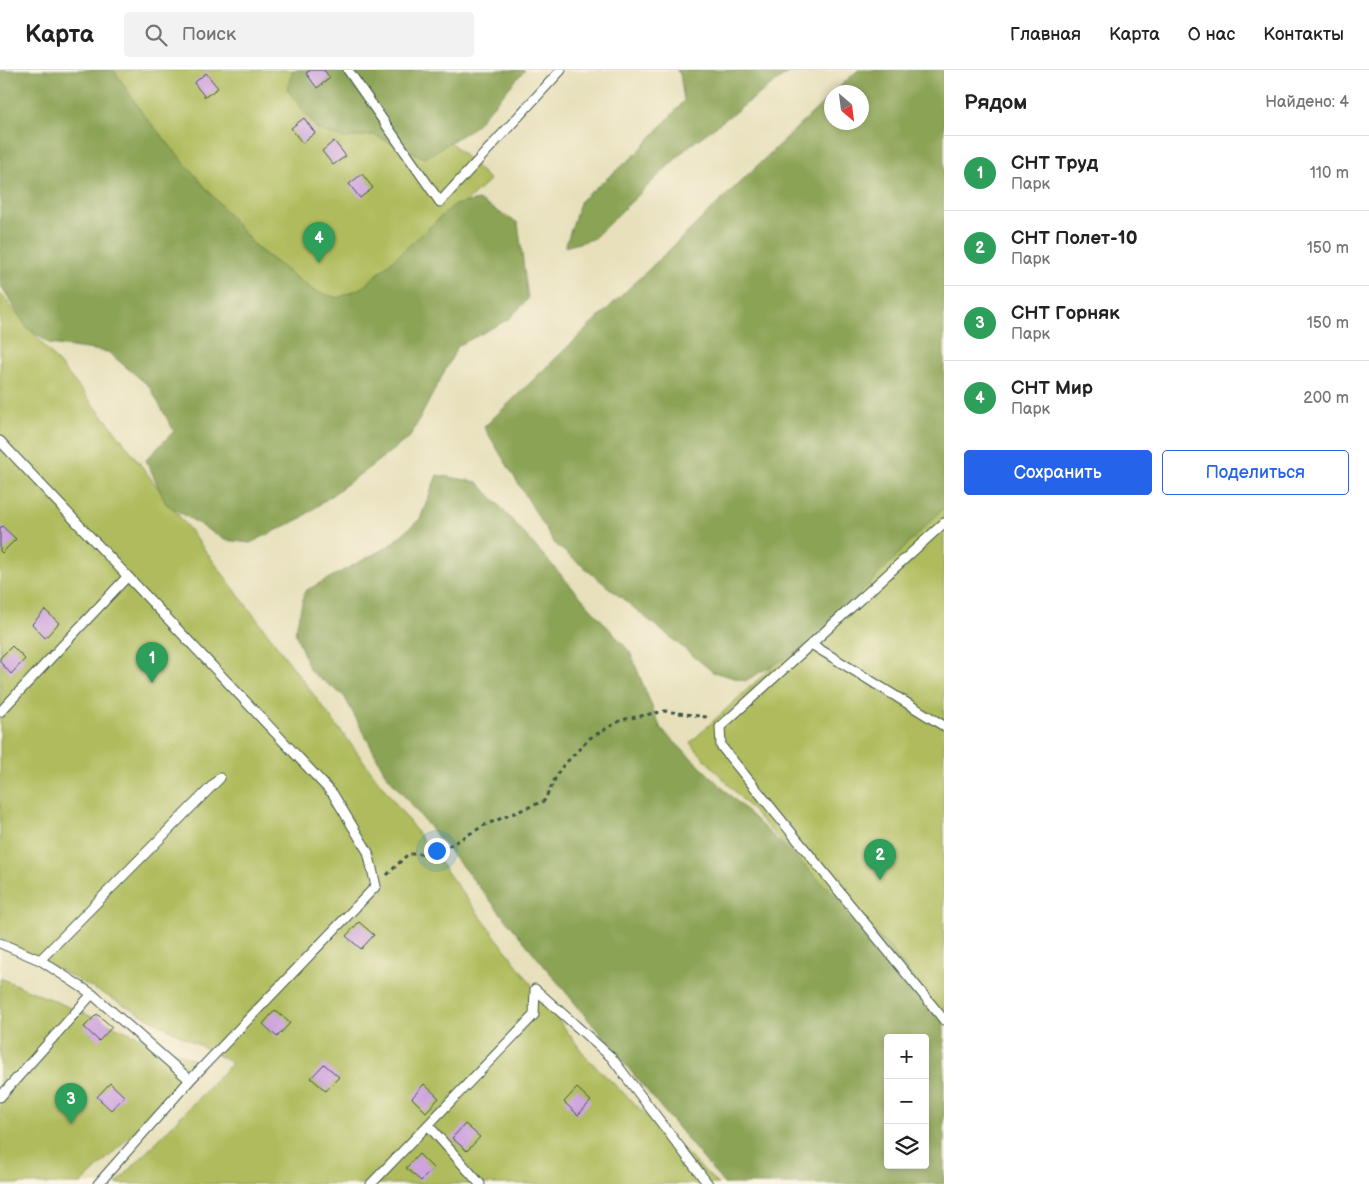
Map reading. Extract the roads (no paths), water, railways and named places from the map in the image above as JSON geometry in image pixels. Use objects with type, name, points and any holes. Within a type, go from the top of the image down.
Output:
[{"type":"lane","points":[[348,70],[440,202],[561,70]]},
{"type":"lane","points":[[0,441],[333,794],[368,852],[376,886],[190,1080],[98,1184]]},
{"type":"lane","points":[[944,523],[720,727],[721,746],[944,1020]]},
{"type":"lane","points":[[0,712],[128,576]]},
{"type":"lane","points":[[811,644],[944,726]]},
{"type":"lane","points":[[40,960],[220,778]]},
{"type":"lane","points":[[0,943],[40,960],[92,994],[190,1080]]},
{"type":"lane","points":[[371,1184],[534,1015],[535,989],[611,1057],[708,1184]]},
{"type":"lane","points":[[0,1098],[92,994]]},
{"type":"lane","points":[[428,1125],[480,1184]]},
{"type":"place","name":"СНТ Мир","points":[[319,263]]},
{"type":"place","name":"СНТ Труд","points":[[152,683]]},
{"type":"place","name":"СНТ Полет-10","points":[[880,880]]},
{"type":"place","name":"СНТ Горняк","points":[[71,1124]]}]
